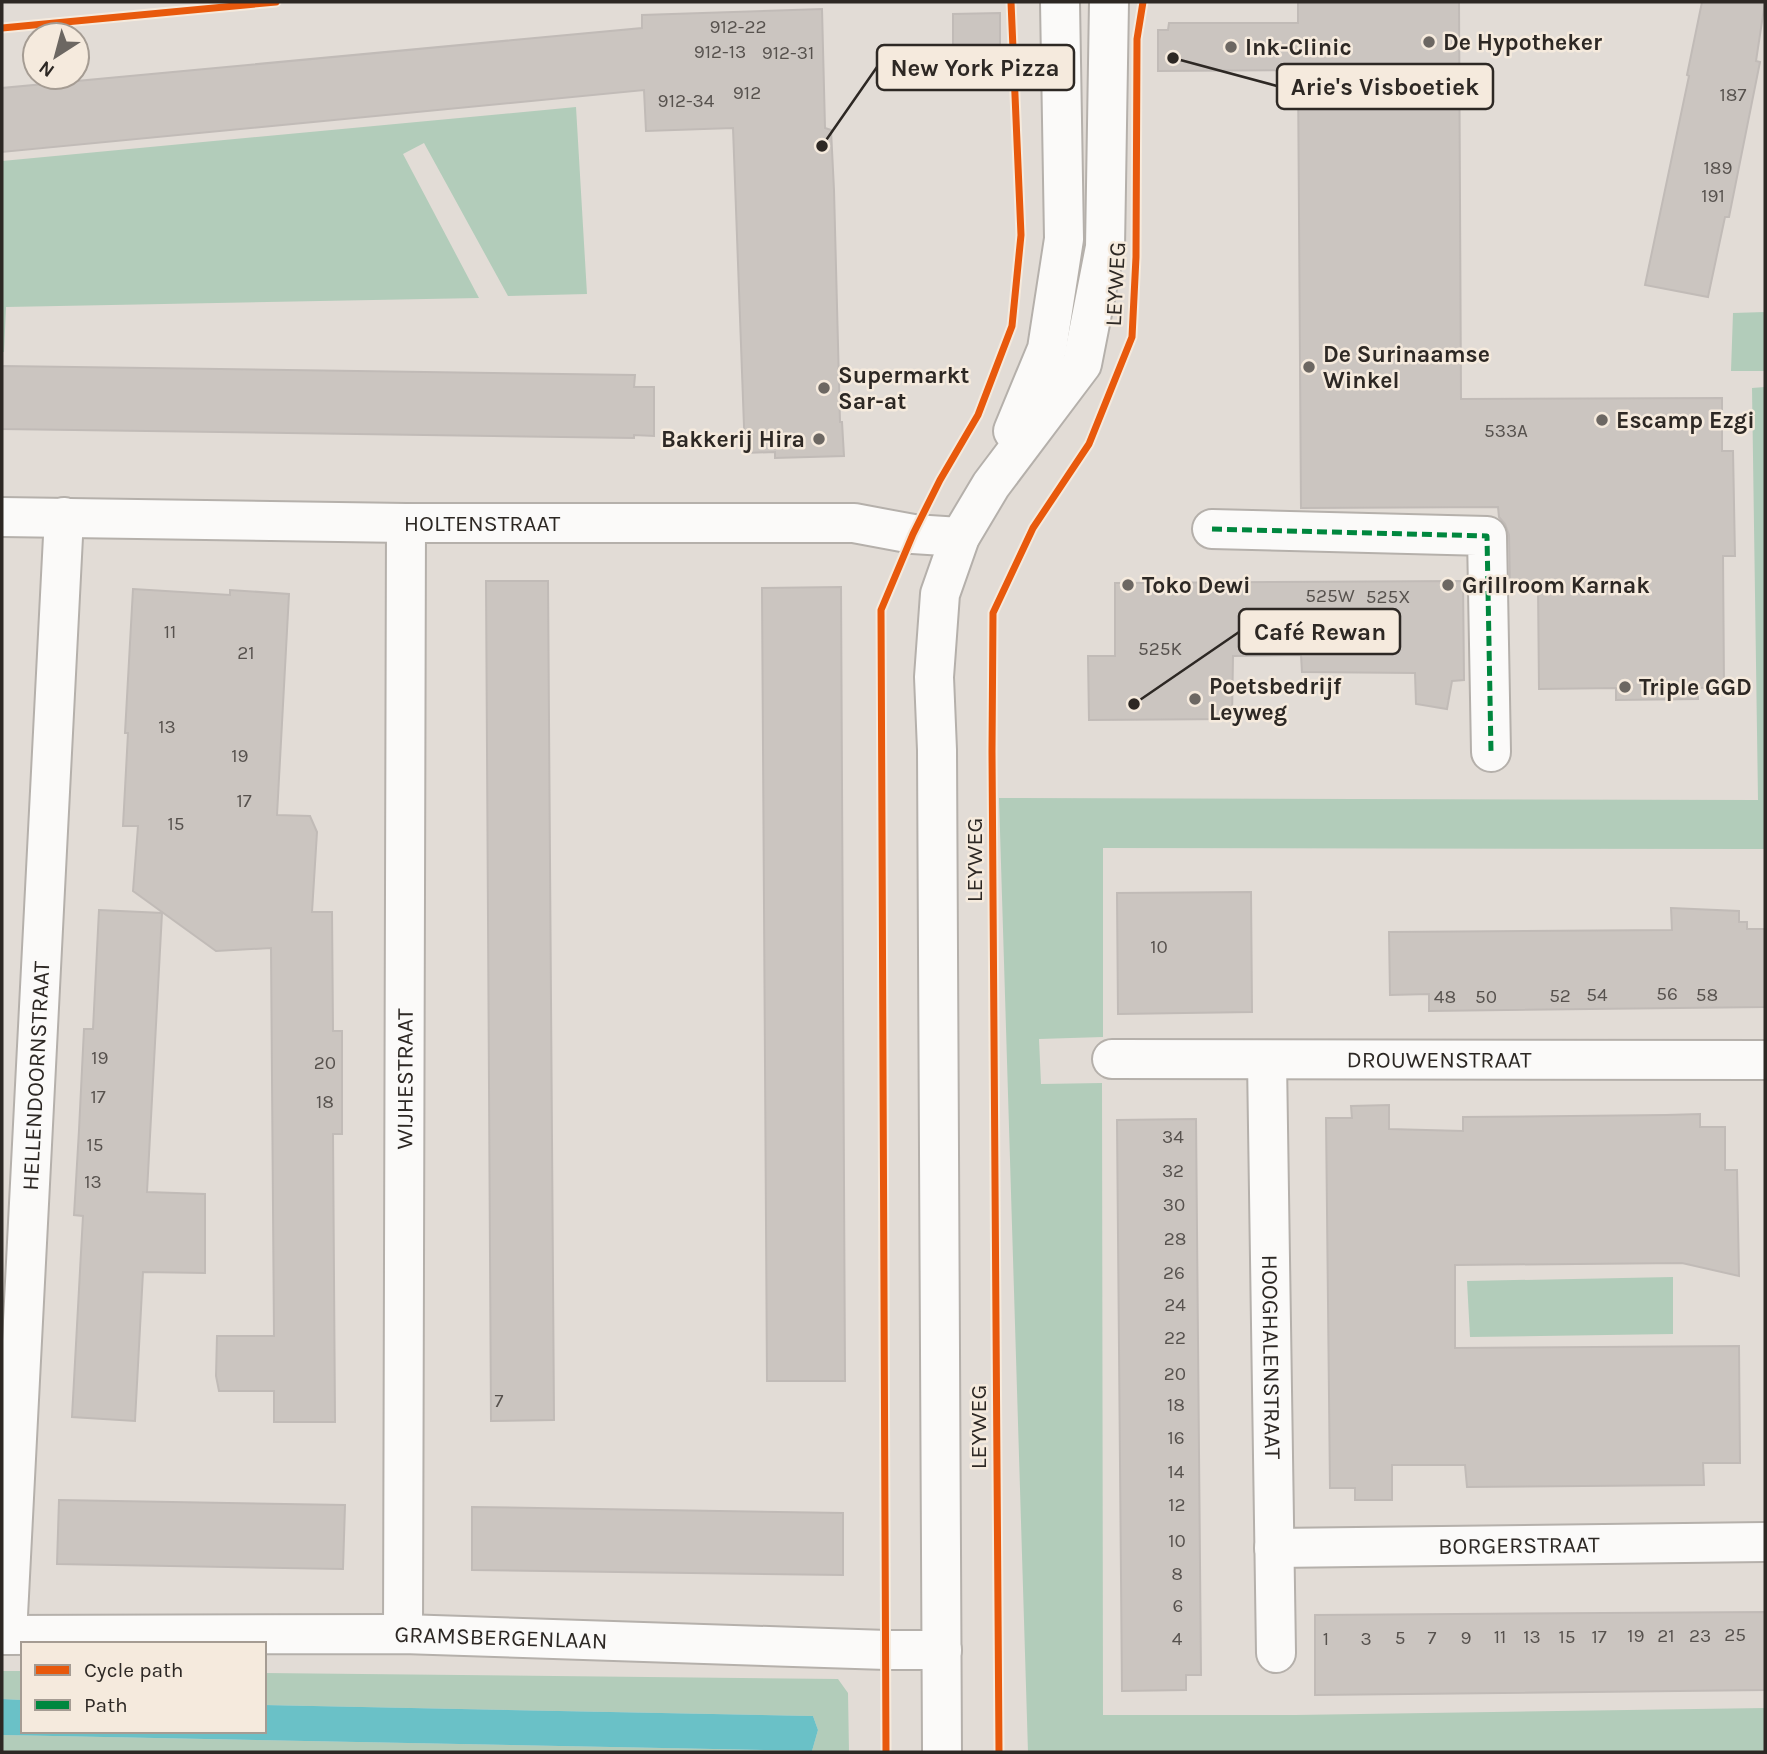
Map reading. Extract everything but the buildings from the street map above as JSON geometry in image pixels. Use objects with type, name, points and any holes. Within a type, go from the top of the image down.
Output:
[{"type":"street","name":"LEYWEG","points":[[991,485],[1047,349],[1062,253],[1059,2]]},
{"type":"street","name":"LEYWEG","points":[[942,1752],[937,764],[934,677],[940,594],[960,537],[991,485],[1082,364],[1105,247],[1109,2]]},
{"type":"street","name":"HOLTENSTRAAT","points":[[2,517],[406,523],[854,523],[913,534],[960,537]]},
{"type":"street","name":"HELLENDOORNSTRAAT","points":[[4,1634],[64,517]]},
{"type":"street","name":"WIJHESTRAAT","points":[[403,1634],[406,523]]},
{"type":"street","points":[[1212,529],[1487,536],[1491,752]]},
{"type":"street","name":"DROUWENSTRAAT","points":[[1112,1059],[1765,1060]]},
{"type":"street","name":"HOOGHALENSTRAAT","points":[[1267,1061],[1276,1653]]},
{"type":"street","name":"BORGERSTRAAT","points":[[1274,1548],[1765,1542]]},
{"type":"street","name":"GRAMSBERGENLAAN","points":[[4,1634],[403,1634],[942,1650]]},
{"type":"green space","points":[[576,107],[587,294],[508,296],[424,143],[403,154],[479,298],[6,307],[2,352],[2,161]]},
{"type":"green space","points":[[1765,312],[1765,371],[1731,371],[1733,313]]},
{"type":"green space","points":[[1765,387],[1765,849],[1103,848],[1103,1037],[1039,1039],[1041,1084],[1102,1083],[1103,1715],[1765,1708],[1765,1752],[1028,1752],[999,798],[1758,800],[1752,388]]},
{"type":"green space","points":[[1673,1277],[1673,1334],[1470,1337],[1467,1281]]},
{"type":"green space","points":[[2,1671],[21,1671],[21,1700],[2,1699]]},
{"type":"green space","points":[[266,1673],[838,1679],[848,1693],[849,1752],[2,1752],[2,1735],[812,1751],[818,1730],[813,1716],[266,1705]]},
{"type":"water","points":[[2,1699],[21,1700],[21,1733],[266,1733],[266,1705],[813,1716],[818,1730],[812,1751],[2,1735]]},
{"type":"marked path","points":[[1212,529],[1487,536],[1491,752]]},
{"type":"cycle path","points":[[2,28],[276,2]]},
{"type":"cycle path","points":[[886,1752],[881,610],[913,534],[940,480],[978,415],[1012,326],[1021,235],[1011,2]]},
{"type":"cycle path","points":[[999,1752],[993,613],[1033,528],[1089,444],[1132,337],[1136,257],[1137,39],[1143,2]]},
{"type":"place","name":"De Hypotheker","points":[[1429,42]]},
{"type":"place","name":"Ink-Clinic","points":[[1231,47]]},
{"type":"place","name":"Arie's Visboetiek","points":[[1173,58]]},
{"type":"place","name":"New York Pizza","points":[[822,146]]},
{"type":"place","name":"De Surinaamse Winkel","points":[[1309,367]]},
{"type":"place","name":"Supermarkt Sar-at","points":[[824,388]]},
{"type":"place","name":"Escamp Ezgi","points":[[1602,420]]},
{"type":"place","name":"Bakkerij Hira","points":[[819,439]]},
{"type":"place","name":"Toko Dewi","points":[[1128,585]]},
{"type":"place","name":"Grillroom Karnak","points":[[1448,585]]},
{"type":"place","name":"Triple GGD","points":[[1625,687]]},
{"type":"place","name":"Poetsbedrijf Leyweg","points":[[1195,699]]},
{"type":"place","name":"Café Rewan","points":[[1134,704]]}]
